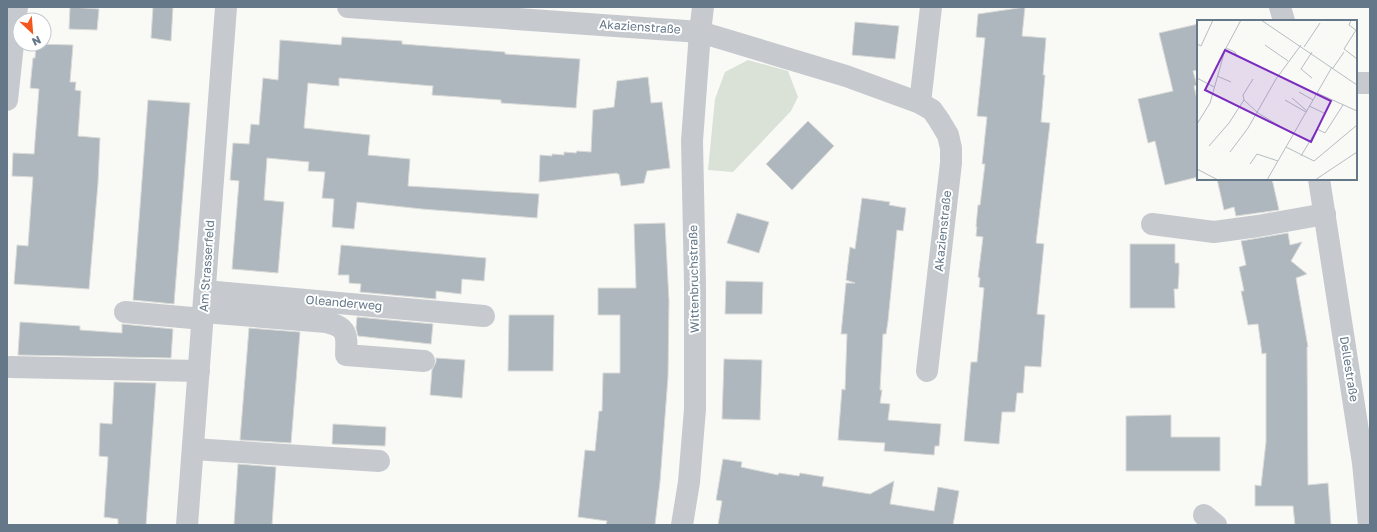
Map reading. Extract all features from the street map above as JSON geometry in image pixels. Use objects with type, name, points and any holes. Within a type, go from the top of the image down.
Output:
[{"type":"street","points":[[7,100],[17,7]]},
{"type":"street","name":"Am Strasserfeld","points":[[187,525],[226,7]]},
{"type":"street","name":"Akazienstraße","points":[[348,7],[700,32],[846,76],[920,103],[932,110],[948,135],[951,148],[951,163],[927,371]]},
{"type":"street","name":"Wittenbruchstraße","points":[[682,525],[689,482],[695,409],[695,284],[692,141],[703,7]]},
{"type":"street","points":[[920,103],[931,7]]},
{"type":"street","points":[[1280,7],[1284,20]]},
{"type":"street","points":[[1357,83],[1370,83]]},
{"type":"street","name":"Dellestraße","points":[[1319,180],[1363,463],[1369,525]]},
{"type":"street","points":[[1152,224],[1214,232],[1325,214]]},
{"type":"street","points":[[125,312],[204,307],[330,323],[340,326],[344,331],[347,338],[346,355],[424,361]]},
{"type":"street","name":"Oleanderweg","points":[[204,307],[484,316]]},
{"type":"street","points":[[10,367],[199,371]]},
{"type":"street","points":[[193,449],[379,461]]},
{"type":"shaded area","points":[[748,60],[788,71],[798,97],[791,111],[733,172],[708,170],[715,99],[725,72]]},
{"type":"building","points":[[70,7],[99,9],[97,30],[69,29]]},
{"type":"building","points":[[153,7],[173,7],[171,41],[151,38]]},
{"type":"building","points":[[1025,7],[1022,36],[1046,38],[1043,75],[1045,75],[1041,122],[1050,123],[1036,243],[1044,244],[1037,314],[1045,315],[1041,367],[1025,366],[1023,393],[1017,393],[1015,412],[1002,412],[999,444],[964,441],[971,362],[977,362],[984,288],[979,287],[980,278],[978,277],[983,237],[976,236],[978,205],[980,205],[985,164],[982,164],[987,117],[977,116],[985,38],[976,37],[978,14]]},
{"type":"building","points":[[855,22],[899,26],[895,59],[852,55]]},
{"type":"building","points":[[1197,24],[1197,70],[1193,71],[1197,85],[1194,86],[1197,100],[1197,177],[1165,185],[1155,141],[1148,143],[1138,99],[1173,91],[1159,33]]},
{"type":"building","points":[[342,37],[402,41],[402,44],[505,52],[505,54],[580,59],[576,108],[501,103],[501,100],[432,95],[433,86],[339,78],[339,86],[308,83],[304,128],[370,135],[368,155],[410,159],[408,186],[539,194],[537,218],[422,209],[357,202],[354,229],[332,227],[334,199],[322,198],[325,172],[308,171],[309,162],[267,158],[264,200],[284,202],[278,273],[232,269],[239,181],[230,180],[233,143],[249,144],[251,124],[259,125],[263,78],[278,80],[280,40],[341,45]]},
{"type":"building","points":[[52,44],[73,45],[70,82],[76,82],[75,90],[81,91],[78,136],[100,138],[98,183],[89,289],[14,284],[17,245],[28,246],[33,177],[12,176],[13,153],[34,154],[39,89],[30,88],[33,58],[35,58],[35,52],[52,52]]},
{"type":"building","points":[[648,77],[651,103],[662,102],[670,168],[647,171],[644,183],[621,186],[619,174],[617,173],[539,182],[540,155],[564,155],[564,152],[576,153],[577,151],[591,152],[593,110],[614,107],[617,81]]},
{"type":"building","points":[[148,100],[190,103],[174,304],[133,300]]},
{"type":"building","points":[[808,121],[834,146],[792,190],[766,164]]},
{"type":"building","points":[[1217,180],[1272,180],[1279,210],[1236,216],[1234,207],[1224,210]]},
{"type":"building","points":[[862,198],[890,202],[889,205],[906,208],[903,231],[897,230],[888,321],[886,334],[883,334],[880,390],[882,390],[880,403],[890,404],[888,420],[941,424],[939,446],[935,446],[934,455],[884,451],[885,443],[838,440],[842,389],[845,390],[847,334],[841,334],[846,283],[855,283],[846,280],[850,247],[855,249]]},
{"type":"building","points":[[737,213],[769,222],[759,253],[727,243]]},
{"type":"building","points":[[665,223],[669,301],[668,377],[660,482],[655,525],[606,525],[607,521],[578,517],[585,450],[595,451],[599,411],[602,411],[603,373],[620,373],[620,315],[598,315],[598,288],[636,288],[634,224]]},
{"type":"building","points":[[1288,233],[1290,245],[1302,242],[1291,261],[1307,274],[1296,278],[1308,347],[1308,485],[1328,483],[1331,525],[1295,525],[1293,506],[1255,506],[1255,485],[1261,486],[1266,442],[1266,353],[1262,354],[1258,324],[1248,325],[1241,291],[1244,291],[1239,267],[1246,265],[1241,241]]},
{"type":"building","points":[[1130,244],[1175,244],[1175,263],[1179,263],[1179,273],[1178,289],[1174,289],[1175,308],[1130,308]]},
{"type":"building","points":[[341,245],[486,258],[484,281],[462,279],[461,294],[436,291],[436,299],[360,292],[361,284],[349,283],[349,275],[338,275]]},
{"type":"building","points":[[726,281],[763,282],[762,314],[725,314]]},
{"type":"building","points":[[509,315],[554,315],[553,371],[508,371]]},
{"type":"building","points":[[357,317],[433,324],[431,344],[358,336],[356,328]]},
{"type":"building","points":[[20,322],[80,326],[80,330],[122,333],[122,324],[173,329],[171,358],[18,355]]},
{"type":"building","points":[[249,328],[300,332],[291,443],[240,440]]},
{"type":"building","points":[[436,358],[465,360],[462,398],[430,395],[432,370],[436,362]]},
{"type":"building","points":[[724,359],[762,360],[760,420],[722,419]]},
{"type":"building","points":[[114,382],[156,383],[146,525],[118,525],[118,519],[104,517],[108,457],[99,456],[100,423],[112,424]]},
{"type":"building","points":[[1171,415],[1171,437],[1220,437],[1220,471],[1126,471],[1126,416]]},
{"type":"building","points":[[333,424],[386,427],[385,446],[332,444]]},
{"type":"building","points":[[723,459],[742,462],[741,467],[778,475],[779,473],[799,476],[800,473],[824,477],[822,486],[870,494],[894,481],[890,504],[934,511],[938,487],[959,491],[953,525],[718,525],[722,501],[716,500]]},
{"type":"building","points":[[238,464],[276,467],[272,525],[234,525]]}]
